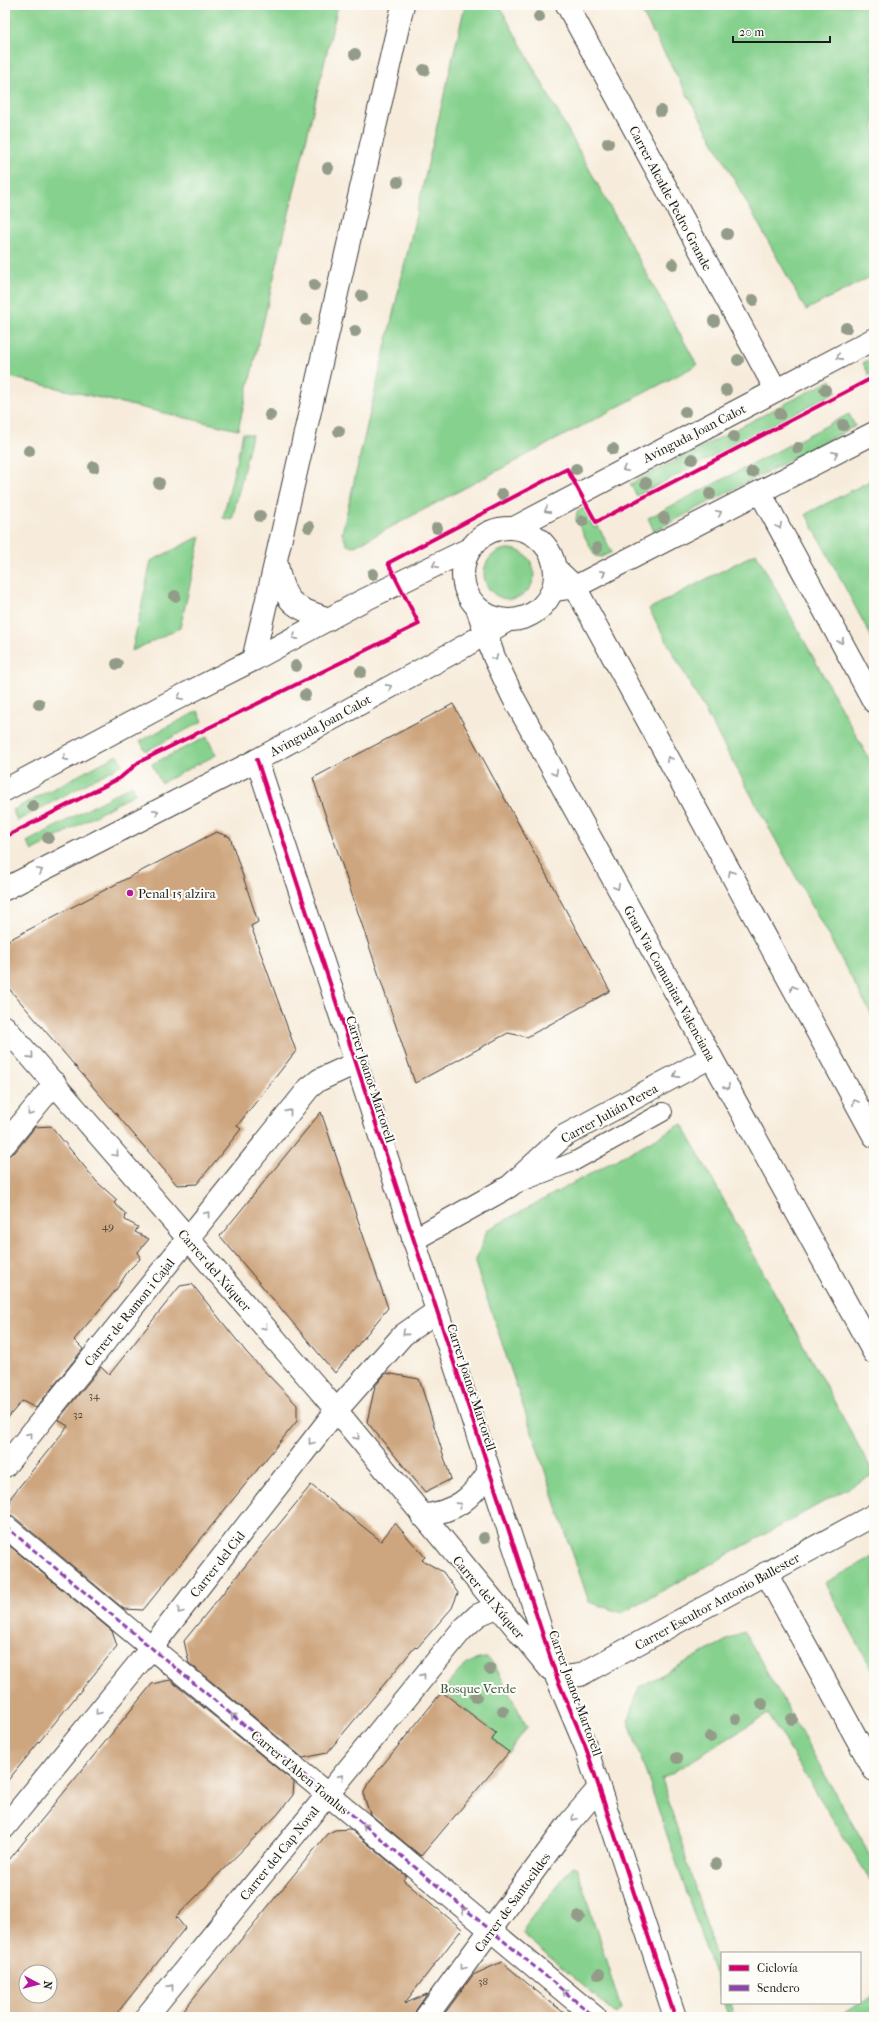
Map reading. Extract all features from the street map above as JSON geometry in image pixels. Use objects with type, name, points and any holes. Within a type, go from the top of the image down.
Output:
[{"type":"street","points":[[253,660],[403,5]]},
{"type":"street","name":"Carrer Alcalde Pedro Grande","points":[[567,5],[776,390]]},
{"type":"street","name":"Avinguda Joan Calot","points":[[514,528],[874,339]]},
{"type":"street","points":[[874,433],[760,492],[562,582],[546,603],[535,613],[521,620],[505,622],[490,617],[477,608],[468,595],[463,579],[464,563],[471,548],[479,539],[490,532],[501,528],[514,528],[529,532],[542,541],[551,554],[562,582],[874,1136]]},
{"type":"street","points":[[760,492],[874,702]]},
{"type":"street","points":[[5,790],[372,596],[471,548]]},
{"type":"street","points":[[276,560],[280,580],[287,598],[302,610],[329,619]]},
{"type":"street","name":"Gran Via Comunitat Valenciana","points":[[477,608],[494,657],[513,697],[874,1353]]},
{"type":"street","name":"Avinguda Joan Calot","points":[[5,889],[257,760],[463,647],[505,622]]},
{"type":"street","name":"Carrer Joanot Martorell","points":[[257,760],[557,1678],[585,1745],[675,2017]]},
{"type":"street","name":"Carrer del Xúquer","points":[[5,1027],[55,1083],[336,1411],[557,1678]]},
{"type":"street","name":"Carrer Julián Perea","points":[[413,1240],[510,1186],[564,1136],[710,1057]]},
{"type":"street","name":"Carrer de Ramon i Cajal","points":[[5,1466],[309,1088],[319,1080],[356,1063]]},
{"type":"street","points":[[5,1144],[55,1083]]},
{"type":"street","name":"Carrer del Cid","points":[[5,1827],[152,1647],[336,1411],[403,1335],[437,1311]]},
{"type":"street","points":[[422,1516],[441,1513],[459,1505],[479,1486],[490,1471]]},
{"type":"street","name":"Carrer Escultor Antonio Ballester","points":[[557,1678],[580,1674],[874,1516]]},
{"type":"street","name":"Carrer d'Aben Tomlus","points":[[5,1526],[595,2017]]},
{"type":"street","points":[[766,1573],[874,1770]]},
{"type":"street","name":"Carrer del Cap Noval","points":[[146,2017],[460,1631],[478,1615],[497,1607]]},
{"type":"street","name":"Carrer de Santocildes","points":[[426,2017],[491,1932],[570,1822],[599,1788]]},
{"type":"lane","points":[[510,1186],[575,1161],[664,1112]]},
{"type":"green space","points":[[5,5],[338,5],[238,430],[5,376]]},
{"type":"green space","points":[[465,5],[499,5],[697,365],[355,546],[347,545],[342,533]]},
{"type":"green space","points":[[638,5],[874,5],[874,275],[806,310]]},
{"type":"green space","points":[[874,357],[874,372],[869,375],[863,363]]},
{"type":"green space","points":[[831,380],[837,392],[637,496],[630,484]]},
{"type":"green space","points":[[849,414],[855,426],[654,531],[648,518]]},
{"type":"green space","points":[[243,433],[252,435],[232,520],[223,518]]},
{"type":"green space","points":[[874,479],[874,642],[806,514]]},
{"type":"green space","points":[[584,508],[594,528],[598,526],[612,552],[601,557],[595,556],[576,520],[577,512]]},
{"type":"green space","points":[[201,536],[180,628],[132,651],[151,561]]},
{"type":"green space","points":[[504,549],[514,549],[527,556],[534,569],[534,579],[527,592],[514,599],[504,599],[495,595],[488,588],[484,579],[484,569],[488,560],[495,553]]},
{"type":"green space","points":[[756,553],[874,768],[874,1019],[649,609]]},
{"type":"green space","points":[[198,711],[203,721],[146,751],[140,741]]},
{"type":"green space","points":[[207,737],[216,755],[161,783],[152,764]]},
{"type":"green space","points":[[117,755],[123,764],[17,821],[13,810]]},
{"type":"green space","points":[[132,785],[136,793],[32,851],[27,842]]},
{"type":"green space","points":[[682,1124],[874,1474],[622,1613],[589,1602],[475,1263],[487,1230]]},
{"type":"green space","points":[[874,1556],[874,1673],[825,1583]]},
{"type":"green space","points":[[744,1631],[874,1862],[874,1886],[768,1714],[662,1779],[721,1974],[721,1994],[628,1720],[639,1687]]},
{"type":"green space","name":"Bosque Verde","points":[[487,1658],[494,1664],[527,1727],[509,1752],[492,1740],[496,1733],[442,1692],[461,1669],[473,1661]]},
{"type":"green space","points":[[573,1866],[577,1868],[621,2009],[616,2014],[523,1934],[524,1927]]},
{"type":"green space","points":[[874,1994],[874,2015],[871,2017],[839,2017],[861,2004]]},
{"type":"green space","points":[[724,2004],[730,2004],[734,2017],[729,2017]]},
{"type":"building","points":[[453,704],[610,991],[527,1037],[508,1033],[415,1083],[313,778]]},
{"type":"building","points":[[216,832],[230,837],[258,922],[251,926],[296,1051],[237,1126],[241,1129],[197,1184],[177,1185],[5,984],[5,942]]},
{"type":"building","points":[[321,1112],[388,1308],[335,1373],[220,1236]]},
{"type":"building","points":[[51,1126],[97,1182],[117,1200],[114,1203],[126,1214],[125,1220],[138,1227],[135,1232],[149,1239],[138,1252],[140,1259],[128,1271],[116,1290],[74,1340],[83,1349],[36,1408],[22,1401],[5,1421],[5,1156],[15,1152],[35,1127]]},
{"type":"building","points":[[192,1284],[247,1353],[297,1405],[297,1421],[143,1610],[124,1609],[13,1516],[8,1514],[11,1497],[68,1426],[58,1420],[101,1367],[109,1375],[180,1286]]},
{"type":"building","points":[[386,1373],[419,1379],[451,1479],[425,1492],[367,1422],[375,1386]]},
{"type":"building","points":[[311,1485],[381,1541],[395,1523],[425,1557],[422,1560],[443,1572],[458,1593],[452,1608],[417,1648],[415,1647],[327,1753],[303,1758],[189,1663],[184,1641]]},
{"type":"building","points":[[5,1542],[112,1631],[117,1646],[5,1784]]},
{"type":"building","points":[[170,1680],[294,1782],[293,1795],[278,1814],[176,1917],[185,1928],[114,2017],[5,2017],[5,1865],[152,1684]]},
{"type":"building","points":[[442,1692],[496,1733],[492,1740],[509,1752],[421,1856],[370,1814],[364,1797],[364,1792],[368,1783]]},
{"type":"building","points":[[350,1829],[406,1876],[403,1880],[462,1929],[404,2004],[427,1994],[416,2010],[414,2017],[178,2017],[327,1834],[335,1830]]},
{"type":"building","points":[[502,1962],[569,2017],[442,2017],[473,1975]]},
{"type":"marked path","points":[[5,1526],[595,2017]]},
{"type":"cycle path","points":[[5,837],[120,778],[139,762],[419,624],[388,563],[567,469],[596,522],[874,377]]},
{"type":"cycle path","points":[[257,760],[557,1678],[585,1745],[675,2017]]},
{"type":"place","name":"Penal 15 alzira","points":[[130,893]]}]
